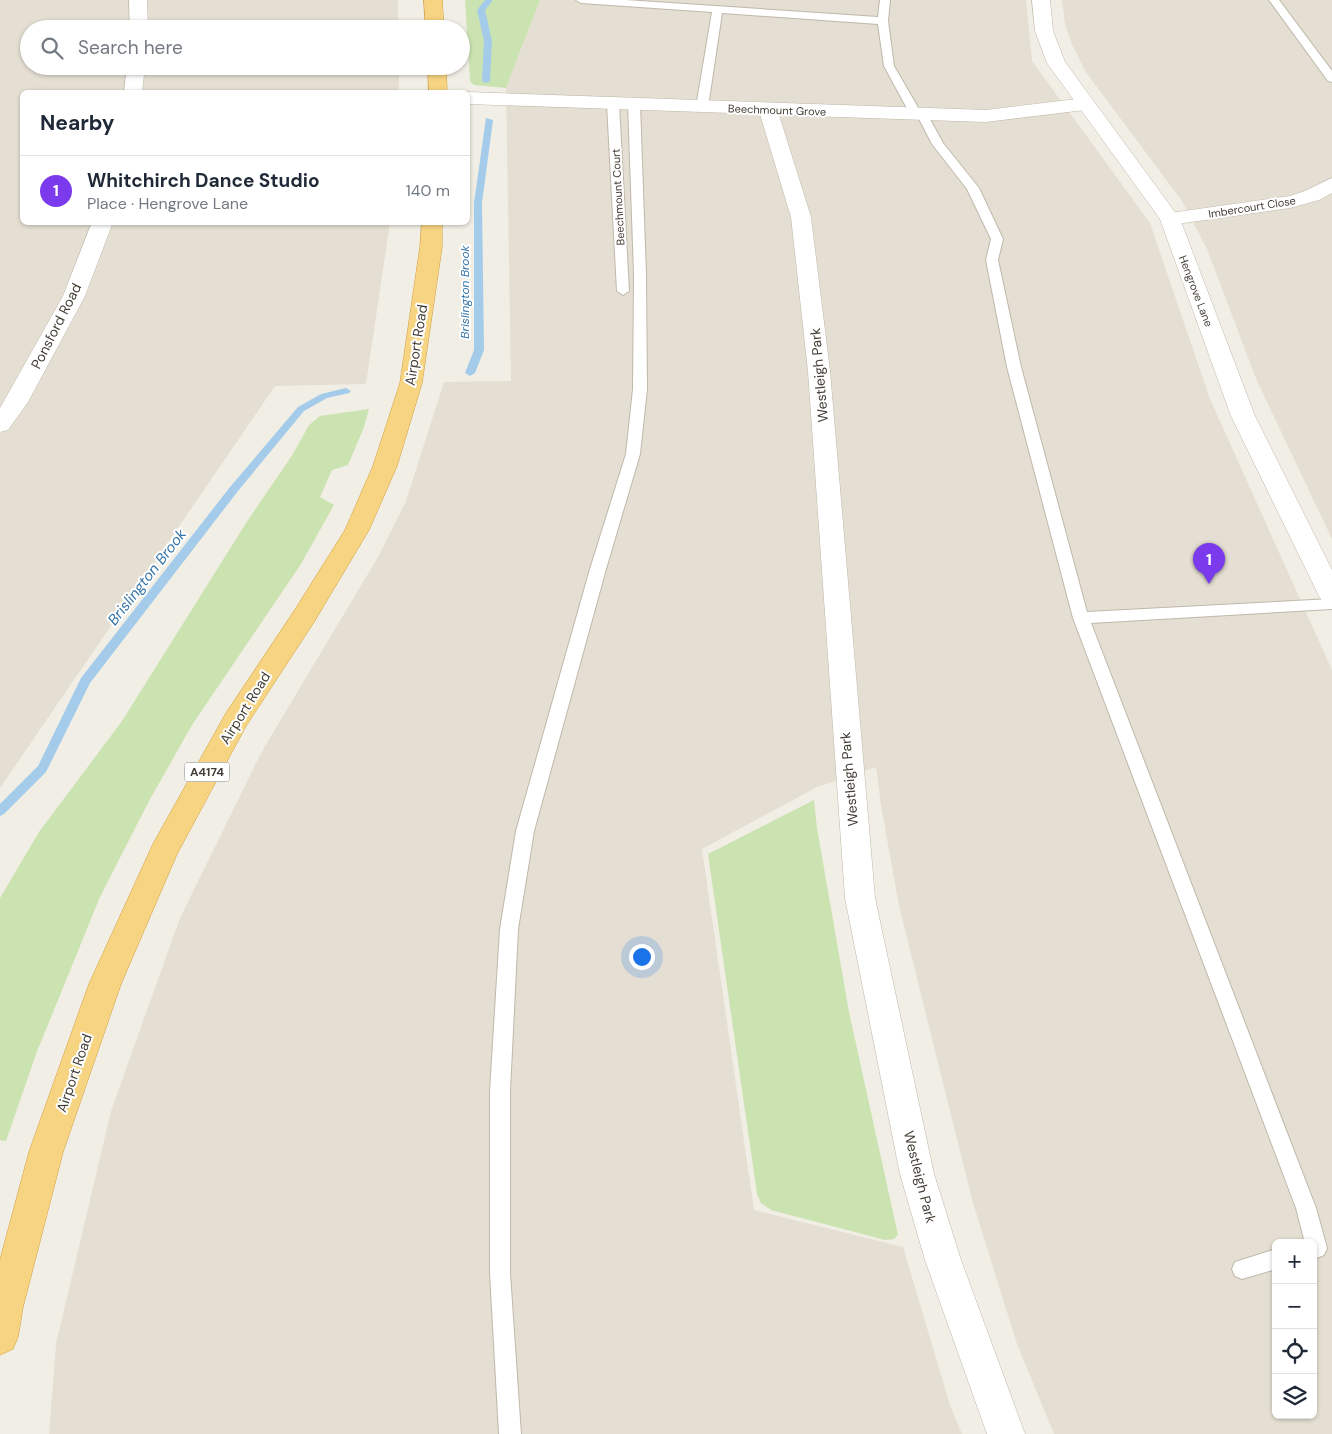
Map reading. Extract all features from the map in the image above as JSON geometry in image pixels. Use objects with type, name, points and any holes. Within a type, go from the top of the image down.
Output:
[{"type":"highway","points":[[434,0],[435,20]]},
{"type":"highway","points":[[437,75],[438,90]]},
{"type":"highway","name":"Airport Road","points":[[0,1337],[5,1307],[46,1152],[105,984],[163,852],[236,720],[305,615],[357,530],[386,466],[411,383],[431,247],[432,225]]},
{"type":"street","points":[[138,0],[139,20]]},
{"type":"street","name":"Hengrove Lane","points":[[1042,0],[1044,31],[1056,63],[1170,219],[1243,416],[1332,596]]},
{"type":"street","points":[[133,90],[135,75]]},
{"type":"street","name":"Beechmount Grove","points":[[470,98],[768,110],[986,116],[1085,104]]},
{"type":"street","name":"Westleigh Park","points":[[768,110],[801,217],[820,370],[848,773],[860,898],[917,1174],[943,1260],[1006,1434]]},
{"type":"street","name":"Imbercourt Close","points":[[1170,219],[1287,202],[1308,197],[1325,190],[1332,184]]},
{"type":"street","name":"Ponsford Road","points":[[0,425],[32,373],[74,296],[102,225]]},
{"type":"lane","points":[[580,0],[697,5],[717,10],[883,21]]},
{"type":"lane","points":[[885,0],[883,21],[889,66],[938,144],[973,188],[997,239],[992,260],[1014,367],[1081,618],[1321,1246]]},
{"type":"lane","points":[[1274,0],[1332,79]]},
{"type":"lane","points":[[702,107],[717,10]]},
{"type":"lane","name":"Beechmount Court","points":[[614,104],[622,291]]},
{"type":"lane","points":[[510,1434],[500,1273],[500,1091],[508,929],[526,831],[598,569],[633,454],[640,388],[640,274],[634,104]]},
{"type":"lane","points":[[1081,618],[1332,604]]},
{"type":"lane","points":[[1242,1268],[1272,1260]]},
{"type":"shaded area","points":[[0,0],[398,0],[398,20],[20,20],[20,75],[399,75],[399,90],[20,90],[20,225],[390,225],[366,384],[275,386],[0,788]]},
{"type":"shaded area","points":[[540,0],[1026,0],[1032,61],[1150,223],[1210,399],[1332,670],[1332,1434],[1054,1434],[1017,1344],[973,1203],[899,906],[876,767],[817,787],[702,849],[754,1210],[903,1247],[950,1405],[962,1434],[49,1434],[56,1344],[111,1111],[180,918],[261,753],[378,557],[406,501],[444,382],[511,381],[506,88]]},
{"type":"shaded area","points":[[1062,0],[1332,0],[1332,539],[1257,381],[1207,249],[1182,201],[1085,71],[1071,42],[1065,24]]},
{"type":"green space","points":[[465,0],[540,0],[506,88],[474,85],[470,81],[470,20],[466,20]]},
{"type":"green space","points":[[369,409],[364,427],[348,465],[332,470],[320,497],[334,505],[301,564],[192,725],[149,801],[100,897],[36,1054],[6,1141],[0,1140],[0,898],[39,832],[122,721],[248,520],[293,454],[309,425],[320,416]]},
{"type":"green space","points":[[814,800],[817,828],[849,1012],[898,1235],[894,1239],[885,1240],[771,1210],[761,1203],[757,1194],[708,854]]},
{"type":"waterway","name":"Brislington Brook","points":[[486,81],[488,41],[481,10],[489,0]]},
{"type":"waterway","name":"Brislington Brook","points":[[470,373],[479,350],[478,203],[489,120]]},
{"type":"waterway","name":"Brislington Brook","points":[[0,811],[42,769],[85,681],[234,489],[301,409],[324,396],[346,391]]},
{"type":"place","name":"Whitchirch Dance Studio","points":[[1209,584]]}]
